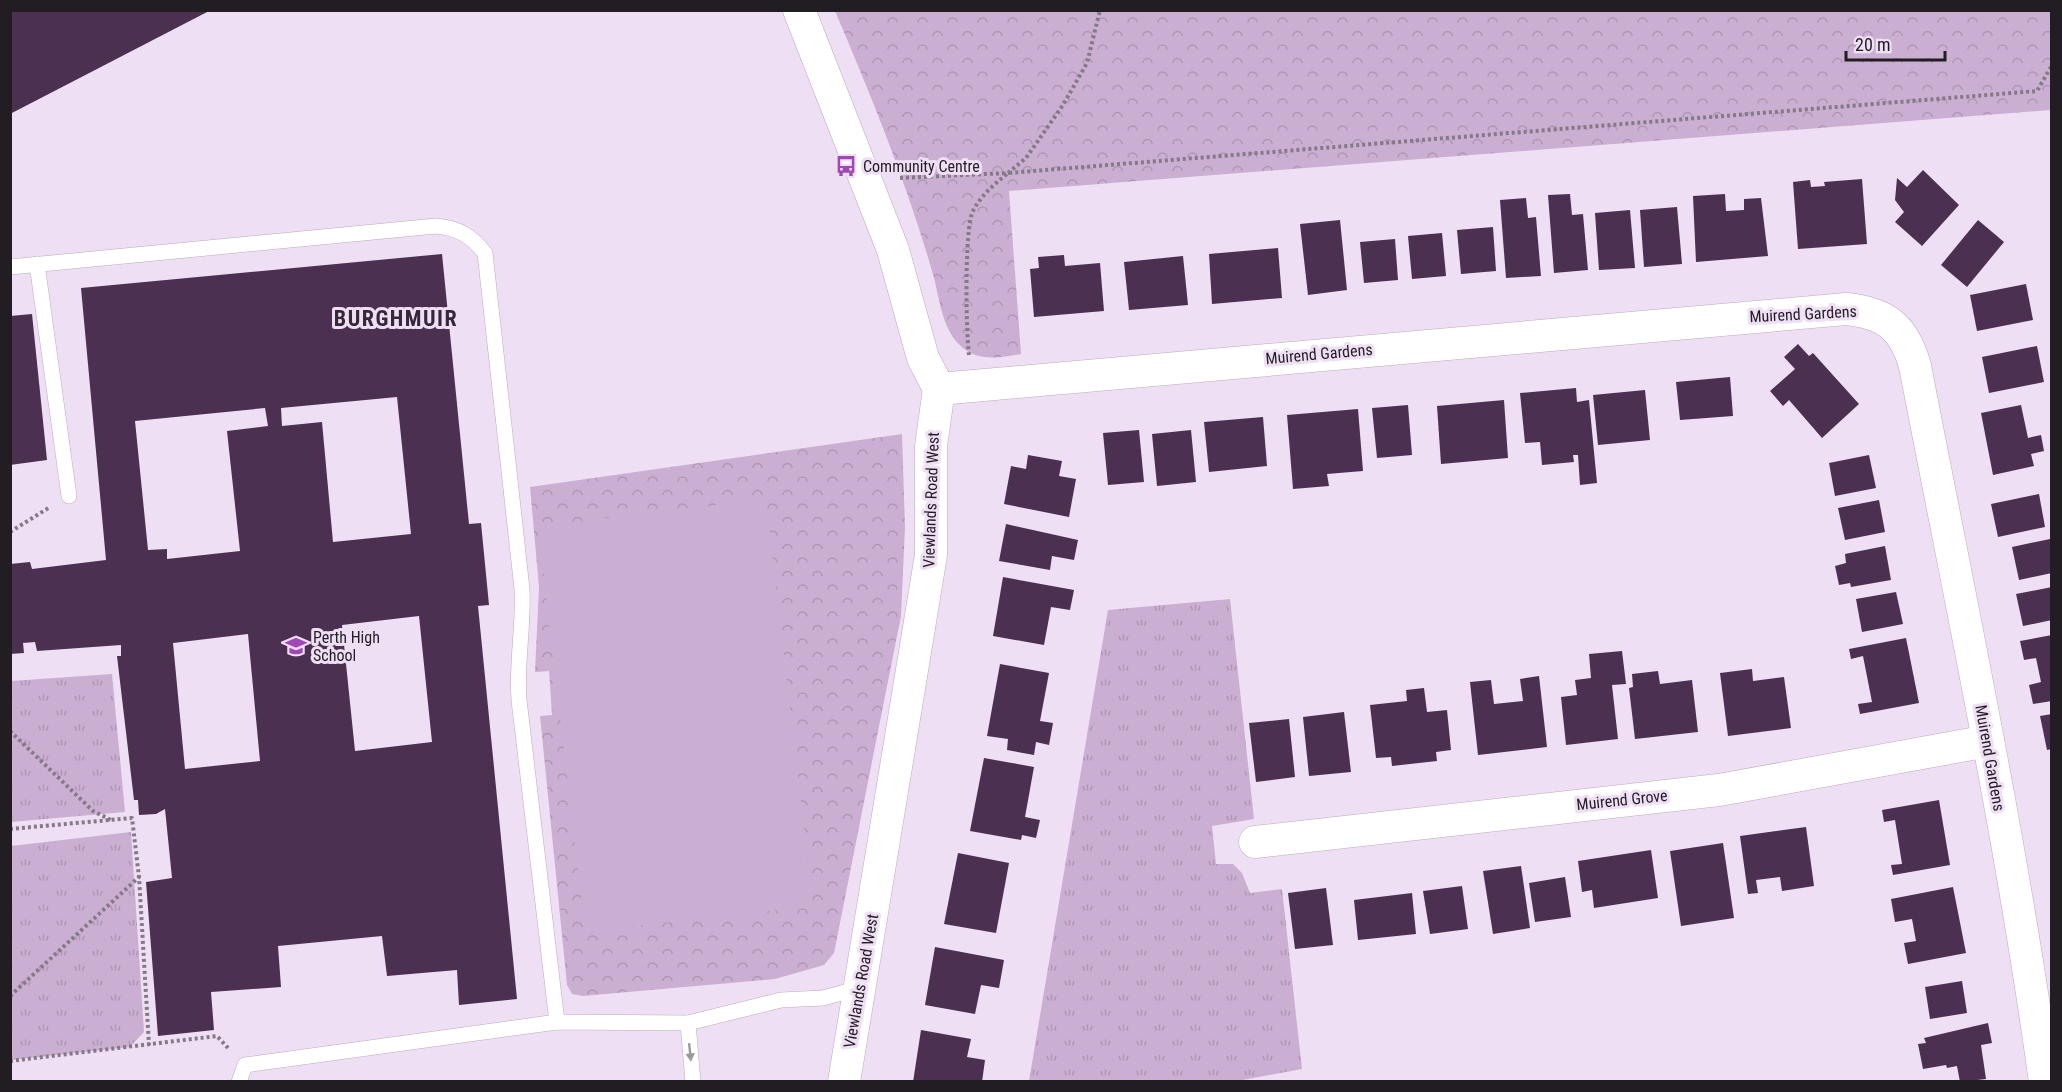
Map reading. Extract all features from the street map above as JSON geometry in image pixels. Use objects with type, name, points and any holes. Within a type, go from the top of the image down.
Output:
[{"type":"street","points":[[799,10],[893,250],[923,358],[939,389]]},
{"type":"street","name":"Muirend Gardens","points":[[939,389],[1846,309],[1869,312],[1888,320],[1902,335],[1915,366],[1988,741],[2045,1082]]},
{"type":"street","name":"Viewlands Road West","points":[[844,1082],[931,555],[931,446],[939,389]]},
{"type":"street","name":"Muirend Grove","points":[[1255,842],[1719,790],[1988,741]]},
{"type":"lane","points":[[10,267],[436,226],[450,227],[467,234],[485,253],[522,589],[523,614],[517,673],[519,700],[557,1022]]},
{"type":"lane","points":[[37,264],[69,496]]},
{"type":"lane","points":[[239,1082],[245,1065],[557,1022],[688,1023],[781,1000],[823,998],[860,988]]},
{"type":"lane","points":[[688,1023],[693,1082]]},
{"type":"path","points":[[974,385],[966,335],[969,224],[978,202],[1026,158],[1063,105],[1087,63],[1100,10]]},
{"type":"path","points":[[866,179],[1008,173],[2037,91],[2052,65]]},
{"type":"path","points":[[10,532],[69,496]]},
{"type":"path","points":[[10,731],[93,811],[112,820]]},
{"type":"path","points":[[10,829],[132,818],[139,877],[149,1045]]},
{"type":"path","points":[[10,996],[139,877]]},
{"type":"path","points":[[10,1061],[217,1036],[245,1065]]},
{"type":"green space","points":[[835,11],[2051,11],[2051,110],[1009,191],[1021,354],[984,357],[963,348],[951,334],[947,325],[924,244],[901,176]]},
{"type":"green space","points":[[902,434],[905,527],[901,616],[834,953],[824,965],[775,979],[583,996],[572,994],[567,985],[540,716],[552,715],[549,671],[535,672],[539,587],[530,487]]},
{"type":"green space","points":[[766,499],[813,906],[585,932],[538,526]]},
{"type":"green space","points":[[1230,599],[1254,819],[1212,826],[1216,864],[1233,864],[1242,873],[1250,893],[1282,889],[1302,1069],[1232,1082],[1029,1081],[1108,610]]},
{"type":"green space","points":[[112,674],[125,812],[11,822],[11,681]]},
{"type":"green space","points":[[131,832],[144,1032],[130,1047],[11,1060],[11,846]]},
{"type":"building","points":[[10,10],[211,10],[10,114]]},
{"type":"building","points":[[1923,170],[1959,205],[1922,246],[1895,222],[1904,212],[1895,200],[1897,178],[1907,187]]},
{"type":"building","points":[[1862,179],[1867,244],[1798,249],[1793,182],[1810,180],[1811,187],[1825,186],[1824,182]]},
{"type":"building","points":[[1570,194],[1572,215],[1583,214],[1588,270],[1554,273],[1548,195]]},
{"type":"building","points":[[1725,194],[1726,211],[1744,210],[1744,199],[1761,198],[1768,256],[1696,262],[1693,196]]},
{"type":"building","points":[[1526,198],[1528,218],[1536,217],[1541,276],[1506,278],[1500,200]]},
{"type":"building","points":[[1677,207],[1682,264],[1644,267],[1640,210]]},
{"type":"building","points":[[1630,210],[1635,268],[1599,270],[1595,213]]},
{"type":"building","points":[[1340,220],[1347,290],[1308,295],[1300,224]]},
{"type":"building","points":[[1978,220],[2004,242],[1967,287],[1941,265]]},
{"type":"building","points":[[1493,227],[1496,271],[1461,274],[1457,230]]},
{"type":"building","points":[[1442,233],[1446,276],[1412,279],[1408,236]]},
{"type":"building","points":[[1395,239],[1398,280],[1364,283],[1360,242]]},
{"type":"building","points":[[1278,248],[1282,298],[1212,304],[1209,254]]},
{"type":"building","name":"Perth High School","points":[[442,254],[469,524],[481,523],[489,605],[478,606],[517,999],[459,1005],[457,970],[387,976],[382,936],[278,946],[281,987],[211,992],[214,1030],[158,1036],[146,882],[172,878],[165,809],[156,814],[139,815],[138,800],[134,800],[117,656],[121,656],[121,645],[37,651],[35,642],[23,643],[24,653],[10,654],[10,564],[30,562],[32,569],[106,560],[81,288]],"holes":[[[397,397],[411,534],[333,542],[322,422],[282,426],[281,408]],[[265,408],[268,426],[227,431],[240,551],[167,559],[167,549],[148,550],[135,421]],[[419,616],[432,742],[355,751],[342,625]],[[248,634],[260,761],[185,769],[173,643]]]},
{"type":"building","points":[[1064,255],[1065,266],[1100,263],[1104,311],[1034,317],[1030,269],[1039,268],[1038,257]]},
{"type":"building","points":[[1183,256],[1188,305],[1129,310],[1124,262]]},
{"type":"building","points":[[2026,284],[2033,320],[1977,331],[1970,295]]},
{"type":"building","points":[[32,314],[47,460],[10,465],[10,316]]},
{"type":"building","points":[[1798,344],[1809,356],[1813,353],[1859,404],[1822,438],[1789,400],[1783,406],[1770,391],[1795,369],[1784,357]]},
{"type":"building","points":[[2037,346],[2044,382],[1989,393],[1982,357]]},
{"type":"building","points":[[1730,377],[1733,416],[1680,420],[1676,382]]},
{"type":"building","points":[[1576,388],[1577,402],[1589,400],[1597,483],[1580,485],[1578,455],[1573,455],[1574,462],[1542,465],[1540,442],[1525,443],[1520,393]]},
{"type":"building","points":[[1645,390],[1650,440],[1598,445],[1593,395]]},
{"type":"building","points":[[1504,400],[1508,458],[1441,464],[1437,406]]},
{"type":"building","points":[[1408,405],[1412,455],[1377,458],[1372,408]]},
{"type":"building","points":[[2021,405],[2028,438],[2041,435],[2044,451],[2031,454],[2034,466],[1993,475],[1981,413]]},
{"type":"building","points":[[1358,409],[1363,471],[1327,474],[1329,486],[1293,489],[1287,415]]},
{"type":"building","points":[[1263,417],[1267,466],[1209,472],[1204,422]]},
{"type":"building","points":[[1139,430],[1144,482],[1108,485],[1103,433]]},
{"type":"building","points":[[1191,430],[1196,482],[1157,486],[1152,434]]},
{"type":"building","points":[[1028,455],[1062,461],[1059,476],[1076,479],[1069,517],[1004,504],[1011,466],[1026,469]]},
{"type":"building","points":[[1869,455],[1876,488],[1835,496],[1829,463]]},
{"type":"building","points":[[2039,494],[2045,527],[1998,537],[1991,504]]},
{"type":"building","points":[[1879,500],[1885,532],[1845,540],[1838,508]]},
{"type":"building","points":[[1006,524],[1078,540],[1074,560],[1052,556],[1050,570],[999,561]]},
{"type":"building","points":[[2050,539],[2052,573],[2019,580],[2012,547]]},
{"type":"building","points":[[1885,546],[1891,580],[1851,587],[1850,583],[1839,585],[1835,566],[1846,563],[1845,554]]},
{"type":"building","points":[[1003,577],[1074,590],[1070,610],[1051,607],[1044,645],[993,636]]},
{"type":"building","points":[[2052,587],[2052,620],[2023,626],[2016,594]]},
{"type":"building","points":[[1896,592],[1903,624],[1862,632],[1856,599]]},
{"type":"building","points":[[2052,635],[2052,701],[2033,704],[2029,685],[2041,682],[2036,658],[2024,660],[2020,641]]},
{"type":"building","points":[[1906,638],[1919,703],[1860,714],[1858,704],[1872,702],[1863,656],[1851,659],[1849,649]]},
{"type":"building","points":[[1622,651],[1626,684],[1612,685],[1618,739],[1566,745],[1561,697],[1577,695],[1575,680],[1591,678],[1589,654]]},
{"type":"building","points":[[1000,664],[1049,673],[1040,721],[1053,723],[1049,745],[1036,742],[1034,755],[1007,750],[1008,739],[987,736]]},
{"type":"building","points":[[1752,669],[1753,681],[1784,677],[1791,728],[1728,736],[1720,673]]},
{"type":"building","points":[[1658,671],[1660,684],[1692,680],[1698,732],[1635,739],[1629,688],[1633,687],[1632,674]]},
{"type":"building","points":[[1539,676],[1547,747],[1478,755],[1470,682],[1491,680],[1494,704],[1523,701],[1520,679]]},
{"type":"building","points":[[1424,688],[1427,712],[1447,710],[1451,750],[1436,752],[1437,761],[1392,766],[1391,757],[1376,758],[1370,705],[1407,701],[1406,690]]},
{"type":"building","points":[[1344,712],[1351,772],[1309,776],[1303,717]]},
{"type":"building","points":[[2052,714],[2052,749],[2047,750],[2040,716]]},
{"type":"building","points":[[1289,719],[1295,777],[1256,782],[1249,723]]},
{"type":"building","points":[[984,758],[1034,767],[1025,817],[1040,820],[1036,838],[1022,835],[1021,840],[970,831]]},
{"type":"building","points":[[1939,800],[1950,865],[1893,875],[1891,865],[1902,864],[1895,820],[1884,822],[1882,810]]},
{"type":"building","points":[[1806,827],[1814,886],[1782,891],[1780,877],[1756,880],[1758,893],[1748,894],[1740,836]]},
{"type":"building","points":[[1723,843],[1734,918],[1681,926],[1670,851]]},
{"type":"building","points":[[1651,850],[1658,898],[1594,908],[1592,890],[1582,892],[1578,861]]},
{"type":"building","points":[[958,853],[1009,863],[996,933],[944,924]]},
{"type":"building","points":[[1521,866],[1530,928],[1493,934],[1483,871]]},
{"type":"building","points":[[1565,877],[1571,917],[1535,922],[1529,883]]},
{"type":"building","points":[[1462,886],[1468,929],[1430,934],[1423,891]]},
{"type":"building","points":[[1953,887],[1966,953],[1908,964],[1904,943],[1916,941],[1912,919],[1895,922],[1891,899]]},
{"type":"building","points":[[1326,888],[1333,945],[1295,949],[1288,893]]},
{"type":"building","points":[[1412,893],[1416,934],[1358,940],[1354,900]]},
{"type":"building","points":[[935,947],[1004,960],[999,988],[981,985],[975,1014],[925,1005]]},
{"type":"building","points":[[1962,981],[1967,1013],[1930,1019],[1925,987]]},
{"type":"building","points":[[1988,1023],[1992,1043],[1981,1045],[1986,1079],[1960,1082],[1957,1066],[1947,1068],[1946,1065],[1923,1069],[1918,1044],[1926,1043],[1924,1038]]},
{"type":"building","points":[[921,1030],[971,1039],[967,1057],[985,1060],[982,1082],[913,1082]]},
{"type":"place","name":"Community Centre","points":[[846,166]]},
{"type":"place","name":"Perth High School","points":[[296,646]]},
{"type":"district","name":"BURGHMUIR","points":[[396,318]]}]
